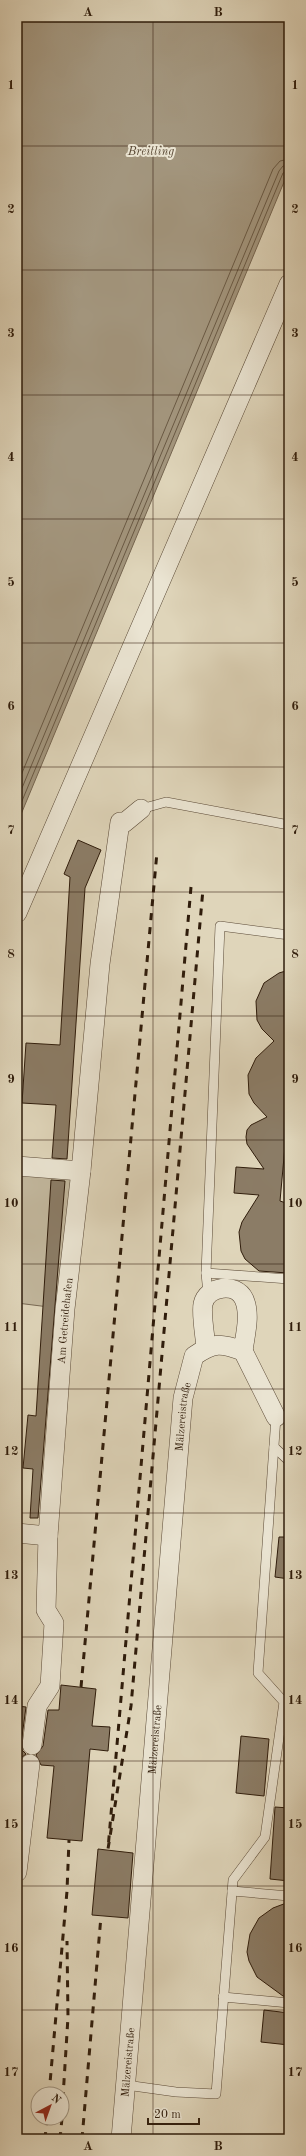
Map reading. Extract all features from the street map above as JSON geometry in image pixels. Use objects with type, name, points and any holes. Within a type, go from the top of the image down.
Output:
[{"type":"street","points":[[17,913],[289,284]]},
{"type":"street","name":"Am Getreidehafen","points":[[32,1745],[37,1706],[50,1686],[54,1623],[46,1610],[48,1536],[65,1309],[81,1171],[100,964],[120,822],[124,824],[141,809]]},
{"type":"street","points":[[17,1166],[81,1171]]},
{"type":"street","points":[[243,1351],[222,1344],[206,1347],[203,1305],[208,1294],[218,1288],[233,1290],[243,1297],[248,1311],[243,1351],[276,1416]]},
{"type":"street","name":"Mälzereistraße","points":[[121,2139],[183,1398],[194,1356],[206,1347]]},
{"type":"street","points":[[17,1533],[48,1536]]},
{"type":"street","points":[[17,1872],[30,1764]]},
{"type":"lane","points":[[141,809],[166,802],[289,825]]},
{"type":"lane","points":[[208,1294],[206,1273],[220,926],[289,935]]},
{"type":"lane","points":[[206,1273],[289,1279]]},
{"type":"lane","points":[[126,2085],[176,2092],[216,2094],[233,1880],[264,1837],[284,1702],[258,1673],[276,1416]]},
{"type":"lane","points":[[274,1447],[289,1461]]},
{"type":"lane","points":[[232,1891],[289,1896]]},
{"type":"lane","points":[[223,1997],[289,2003]]},
{"type":"shaded area","points":[[17,1166],[81,1171],[65,1309],[17,1303]]},
{"type":"water","name":"Breitling","points":[[17,17],[289,17],[289,170],[17,824]]},
{"type":"building","points":[[78,840],[101,850],[85,888],[67,1159],[52,1158],[56,1105],[22,1103],[26,1043],[60,1045],[70,877],[64,874]]},
{"type":"building","points":[[289,970],[289,1153],[285,1146],[280,1201],[289,1204],[288,1273],[259,1271],[245,1259],[241,1251],[239,1232],[242,1222],[259,1195],[234,1193],[236,1167],[264,1169],[247,1144],[246,1137],[247,1130],[251,1125],[267,1117],[254,1103],[249,1094],[248,1075],[256,1058],[274,1041],[262,1029],[257,1020],[256,1001],[264,983],[279,973]]},
{"type":"building","points":[[51,1180],[65,1181],[38,1518],[30,1518],[33,1469],[23,1468],[28,1415],[36,1416]]},
{"type":"building","points":[[279,1537],[289,1537],[289,1579],[275,1577]]},
{"type":"building","points":[[61,1685],[96,1689],[92,1726],[110,1727],[108,1751],[90,1749],[82,1841],[47,1838],[54,1766],[41,1765],[36,1755],[43,1746],[48,1710],[59,1710]]},
{"type":"building","points":[[18,1706],[26,1707],[21,1744],[22,1750],[26,1754],[21,1758],[19,1763],[17,1763]]},
{"type":"building","points":[[241,1736],[269,1739],[264,1796],[236,1793]]},
{"type":"building","points":[[275,1807],[289,1808],[289,1881],[270,1879]]},
{"type":"building","points":[[98,1849],[133,1853],[128,1918],[92,1915]]},
{"type":"building","points":[[289,1902],[289,1997],[283,1996],[257,1977],[249,1961],[247,1952],[250,1934],[259,1918],[273,1908]]},
{"type":"building","points":[[264,2010],[289,2013],[289,2045],[261,2042]]},
{"type":"railway","points":[[81,1687],[157,852]]},
{"type":"railway","points":[[191,887],[108,1849],[131,1706],[203,889]]},
{"type":"railway","points":[[50,2086],[67,1891],[69,1840]]},
{"type":"railway","points":[[82,2139],[101,1916]]},
{"type":"railway","points":[[64,2086],[68,2017],[67,1941]]},
{"type":"railway","points":[[45,2139],[46,2126]]},
{"type":"railway","points":[[60,2139],[61,2126]]}]
